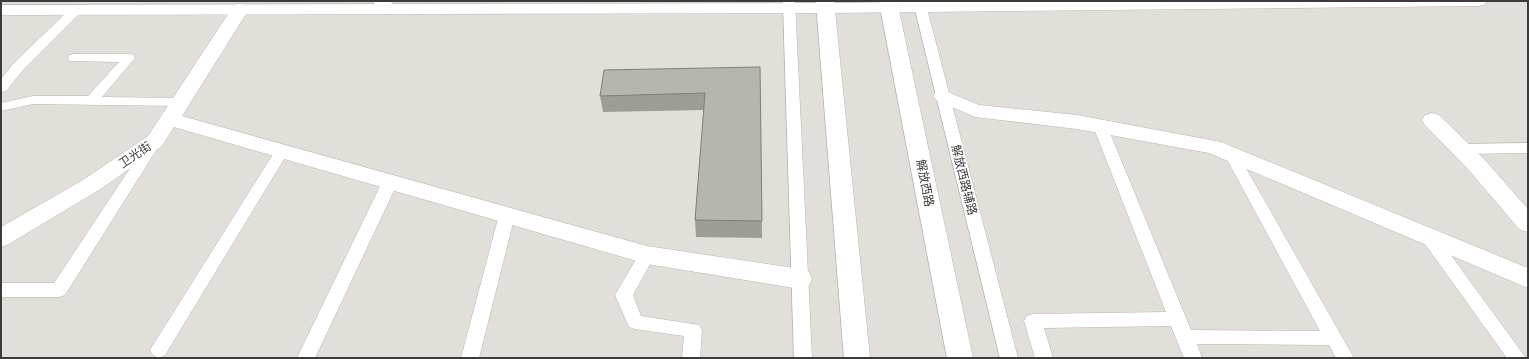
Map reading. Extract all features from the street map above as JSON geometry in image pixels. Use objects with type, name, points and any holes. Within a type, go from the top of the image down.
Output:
[{"type":"main road","points":[[1,10],[240,9],[384,5],[1478,1]]},
{"type":"main road","points":[[824,3],[857,358]]},
{"type":"main road","name":"解放西路","points":[[889,4],[960,358]]},
{"type":"main road","name":"卫光街","points":[[1,238],[91,185],[155,141],[240,9]]},
{"type":"main road","points":[[943,96],[975,110],[1077,122],[1214,147],[1528,278]]},
{"type":"main road","points":[[175,110],[282,151],[647,255],[800,279]]},
{"type":"main road","points":[[1432,120],[1476,164],[1528,224]]},
{"type":"lane","points":[[789,4],[803,358]]},
{"type":"lane","name":"解放西路辅路","points":[[920,4],[1009,358]]},
{"type":"lane","points":[[1,88],[18,67],[77,10]]},
{"type":"lane","points":[[74,58],[129,58],[92,100]]},
{"type":"lane","points":[[1,67],[18,67]]},
{"type":"lane","points":[[2,107],[33,100],[92,100],[175,110]]},
{"type":"lane","points":[[1100,126],[1193,358]]},
{"type":"lane","points":[[1,290],[60,290],[155,141]]},
{"type":"lane","points":[[1461,149],[1528,148]]},
{"type":"lane","points":[[159,350],[282,151]]},
{"type":"lane","points":[[1231,154],[1345,358]]},
{"type":"lane","points":[[306,358],[390,182]]},
{"type":"lane","points":[[470,358],[507,215]]},
{"type":"lane","points":[[1428,236],[1517,358]]},
{"type":"lane","points":[[647,255],[624,295],[635,322],[693,330],[691,358]]},
{"type":"lane","points":[[1044,358],[1034,321],[1177,319]]},
{"type":"lane","points":[[1184,337],[1334,338]]},
{"type":"building","points":[[760,67],[762,221],[695,220],[705,93],[600,96],[604,70]]}]
